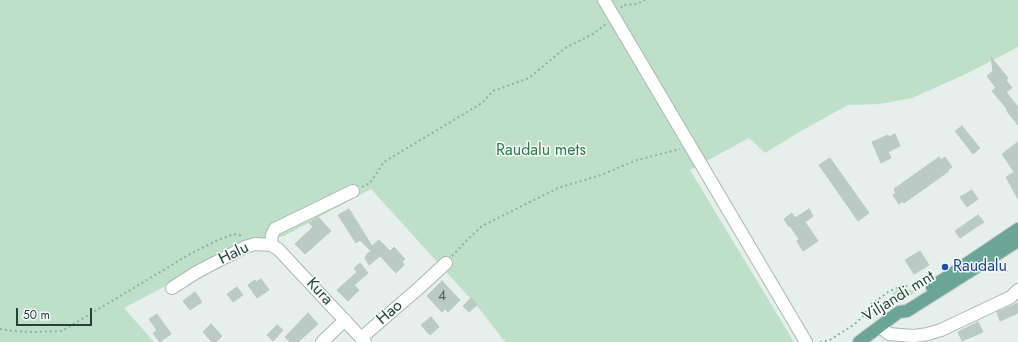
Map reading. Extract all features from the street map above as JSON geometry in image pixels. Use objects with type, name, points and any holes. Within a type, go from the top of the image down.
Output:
[{"type":"main road","points":[[900,312],[906,304],[1018,229]]},
{"type":"main road","name":"Viljandi mnt","points":[[859,342],[900,312],[907,311],[1018,241]]},
{"type":"street","points":[[604,0],[806,342]]},
{"type":"street","name":"Halu","points":[[172,288],[197,272],[245,247],[255,244],[271,244],[272,235],[275,229],[353,191]]},
{"type":"street","name":"Kura","points":[[271,244],[278,249],[363,340]]},
{"type":"street","name":"Hao","points":[[363,340],[446,263]]},
{"type":"street","points":[[880,326],[888,334],[914,336],[928,334],[941,330],[1011,297],[1018,290]]},
{"type":"street","points":[[322,342],[345,320]]},
{"type":"path","points":[[353,191],[370,183],[384,162],[482,103],[493,91],[529,78],[565,48],[593,34],[618,14],[623,5],[637,4],[646,0]]},
{"type":"path","points":[[446,263],[468,238],[482,226],[558,188],[601,175],[637,160],[690,146]]},
{"type":"path","points":[[0,329],[34,332],[62,331],[190,254],[218,240],[234,234],[252,237],[259,244]]},
{"type":"path","points":[[820,342],[830,340],[855,324],[863,316],[869,306],[888,292],[901,286],[916,286],[926,279]]},
{"type":"green space","name":"Raudalu mets","points":[[0,0],[1018,0],[1018,47],[968,73],[912,98],[880,104],[848,105],[765,153],[749,138],[690,170],[794,342],[505,342],[478,307],[371,189],[284,236],[268,240],[192,272],[124,308],[154,342],[0,342]]},
{"type":"green space","points":[[901,288],[912,290],[914,293],[905,299],[898,298],[892,293]]},
{"type":"building","points":[[991,57],[1008,78],[1006,80],[1012,88],[1006,92],[1018,107],[1018,125],[992,91],[996,88],[987,76],[993,71]]},
{"type":"building","points":[[962,126],[980,148],[973,154],[955,131]]},
{"type":"building","points":[[895,134],[900,146],[888,152],[891,158],[881,163],[872,142],[888,135],[889,137]]},
{"type":"building","points":[[1018,142],[1018,199],[1006,177],[1014,172],[1002,154]]},
{"type":"building","points":[[939,157],[941,160],[945,157],[952,167],[948,170],[949,171],[904,203],[903,201],[899,204],[893,195],[896,193],[894,189]]},
{"type":"building","points":[[830,158],[869,213],[858,221],[819,165]]},
{"type":"building","points":[[972,190],[978,199],[967,207],[960,197]]},
{"type":"building","points":[[349,209],[372,246],[379,240],[390,251],[394,247],[405,259],[402,262],[404,265],[396,273],[380,256],[369,265],[365,258],[371,251],[360,240],[356,243],[338,215]]},
{"type":"building","points":[[809,209],[813,216],[805,222],[818,241],[803,251],[797,241],[799,239],[784,219],[792,213],[795,218]]},
{"type":"building","points":[[978,215],[984,222],[960,238],[955,231]]},
{"type":"building","points":[[318,217],[331,231],[305,254],[295,244],[313,227],[309,223]]},
{"type":"building","points":[[920,251],[929,265],[914,274],[905,260]]},
{"type":"building","points":[[360,263],[368,273],[354,285],[359,290],[348,301],[337,290],[357,272],[354,268]]},
{"type":"building","points":[[261,279],[269,290],[257,298],[248,285],[255,280],[256,282]]},
{"type":"building","points":[[442,281],[460,300],[448,312],[445,309],[442,312],[427,296]]},
{"type":"building","points":[[237,287],[243,295],[233,302],[227,294]]},
{"type":"building","points":[[195,292],[202,302],[190,310],[183,301]]},
{"type":"building","points":[[471,298],[477,305],[469,312],[463,306]]},
{"type":"building","points":[[1018,303],[1018,313],[1000,321],[997,312]]},
{"type":"building","points":[[308,313],[318,324],[298,342],[290,342],[285,337]]},
{"type":"building","points":[[157,314],[171,334],[160,342],[153,333],[157,330],[149,319]]},
{"type":"building","points":[[431,317],[439,327],[430,335],[421,325]]},
{"type":"building","points":[[978,322],[983,332],[962,341],[958,332]]},
{"type":"building","points":[[211,324],[222,336],[216,342],[212,342],[203,332]]},
{"type":"building","points":[[277,325],[283,330],[273,341],[267,335]]},
{"type":"place","name":"Raudalu","points":[[945,267]]}]
